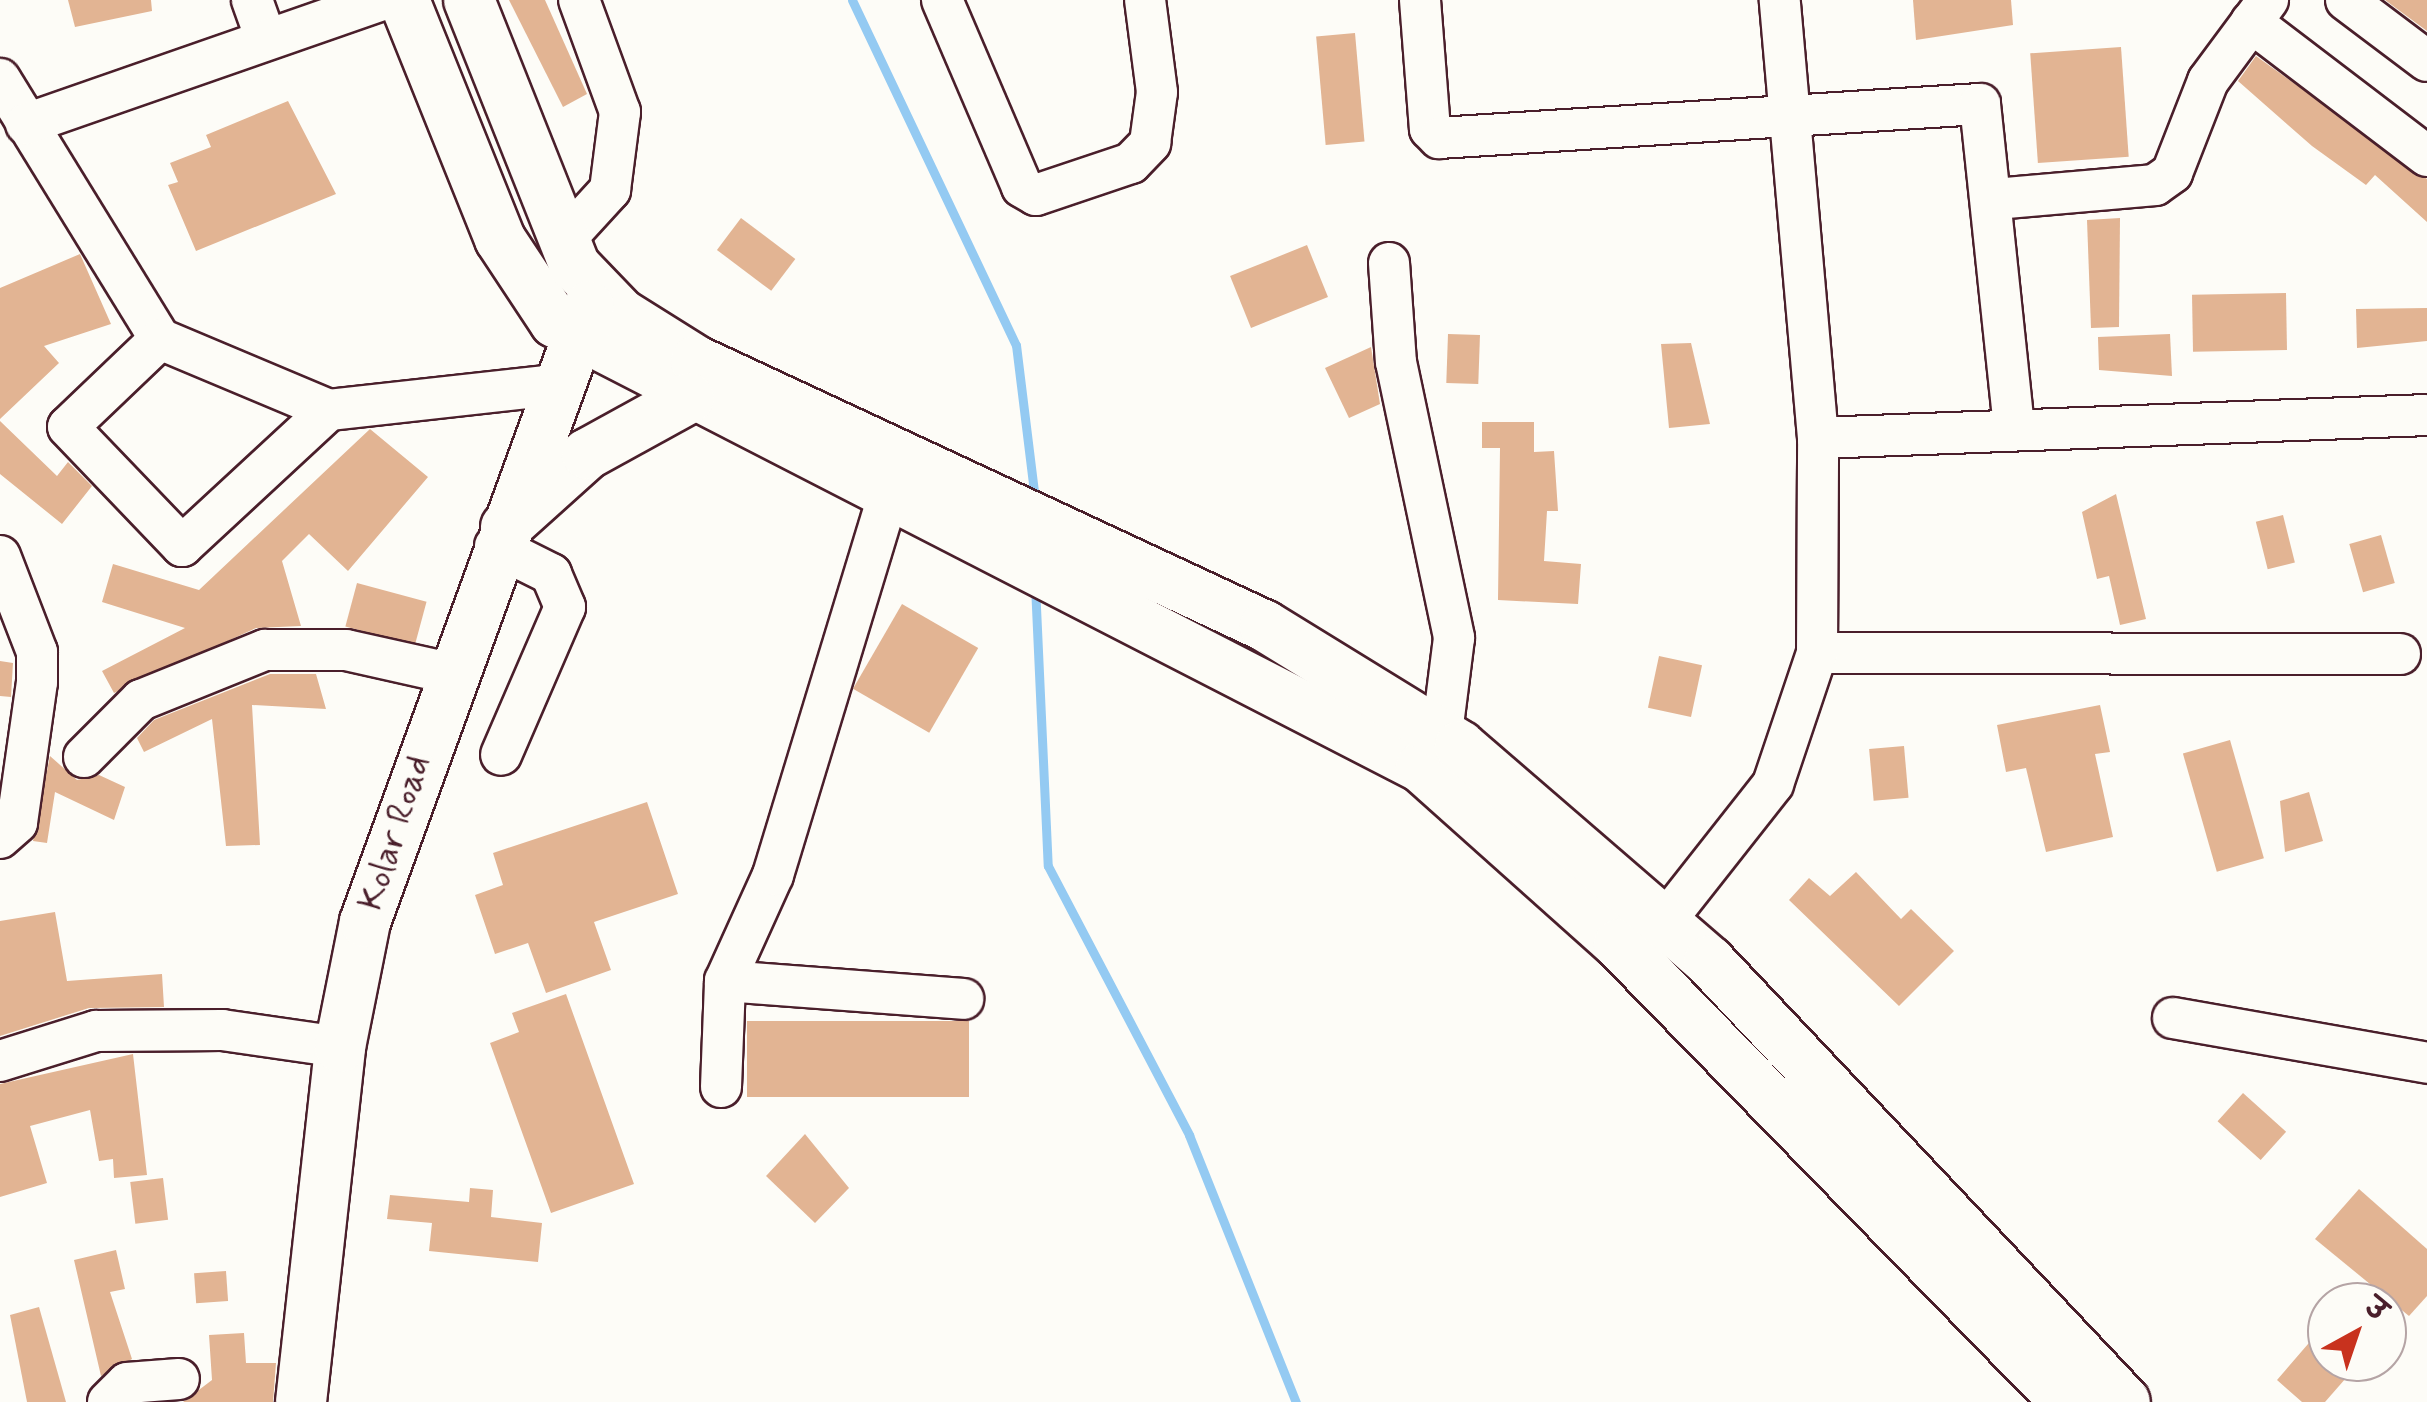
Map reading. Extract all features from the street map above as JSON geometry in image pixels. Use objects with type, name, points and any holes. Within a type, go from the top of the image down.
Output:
[{"type":"main road","points":[[404,0],[500,239],[532,295],[574,336],[688,398],[889,493],[1153,626],[1421,767],[1634,959],[2066,1402]]},
{"type":"main road","points":[[469,0],[567,237],[596,292],[696,361],[989,493],[1265,626],[1442,733],[1667,921],[2125,1402]]},
{"type":"main road","name":"Kolar Road","points":[[302,1402],[340,1046],[365,922],[497,540],[554,385],[596,292]]},
{"type":"main road","points":[[497,540],[587,454],[688,398]]},
{"type":"street","points":[[252,0],[266,39]]},
{"type":"street","points":[[26,124],[383,0]]},
{"type":"street","points":[[567,237],[610,190],[620,112],[579,0]]},
{"type":"street","points":[[942,0],[1022,186],[1036,195],[1131,163],[1150,143],[1157,92],[1145,0]]},
{"type":"street","points":[[1420,0],[1430,129],[1439,138],[1795,118],[1972,99],[1986,114],[2014,430]]},
{"type":"street","points":[[1634,959],[1772,784],[1817,654],[1818,438],[1795,118],[1780,0]]},
{"type":"street","points":[[2346,0],[2427,61]]},
{"type":"street","points":[[1995,200],[2155,185],[2172,173],[2208,82],[2260,11],[2427,156]]},
{"type":"street","points":[[0,79],[160,339],[330,410],[554,385]]},
{"type":"street","points":[[1389,264],[1396,362],[1454,638],[1442,733]]},
{"type":"street","points":[[160,339],[68,428],[182,546],[330,410]]},
{"type":"street","points":[[1818,438],[2427,415]]},
{"type":"street","points":[[720,1087],[726,981],[772,875],[889,493]]},
{"type":"street","points":[[497,540],[551,574],[564,607],[501,754]]},
{"type":"street","points":[[0,556],[36,652],[10,779],[16,823],[0,838]]},
{"type":"street","points":[[84,757],[141,700],[265,650],[346,650],[449,673]]},
{"type":"street","points":[[1817,654],[2400,654]]},
{"type":"street","points":[[726,981],[963,999]]},
{"type":"street","points":[[2173,1018],[2427,1063]]},
{"type":"street","points":[[0,1062],[96,1031],[222,1030],[340,1046]]},
{"type":"street","points":[[108,1402],[127,1383],[179,1379]]},
{"type":"building","points":[[68,0],[151,0],[152,11],[75,27]]},
{"type":"building","points":[[509,0],[545,0],[587,94],[563,107]]},
{"type":"building","points":[[1913,0],[2011,0],[2013,25],[1916,40]]},
{"type":"building","points":[[2385,0],[2427,0],[2427,31]]},
{"type":"building","points":[[1355,33],[1364,142],[1326,145],[1316,36]]},
{"type":"building","points":[[2121,47],[2129,157],[2038,163],[2030,53]]},
{"type":"building","points":[[2256,56],[2427,179],[2427,222],[2375,175],[2366,185],[2312,146],[2238,81]]},
{"type":"building","points":[[288,101],[336,194],[196,251],[168,185],[178,182],[170,163],[211,147],[206,135]]},
{"type":"building","points":[[741,218],[795,259],[771,291],[717,250]]},
{"type":"building","points":[[2120,218],[2119,327],[2091,328],[2087,220]]},
{"type":"building","points":[[1307,245],[1328,297],[1251,328],[1230,276]]},
{"type":"building","points":[[80,254],[111,324],[44,346],[59,363],[0,419],[0,288]]},
{"type":"building","points":[[2286,293],[2287,350],[2193,352],[2192,295]]},
{"type":"building","points":[[2427,308],[2427,341],[2357,348],[2356,309]]},
{"type":"building","points":[[1448,334],[1480,335],[1478,384],[1446,383]]},
{"type":"building","points":[[2170,334],[2172,376],[2099,370],[2098,337]]},
{"type":"building","points":[[1691,343],[1710,424],[1669,428],[1661,344]]},
{"type":"building","points":[[1371,347],[1380,404],[1349,418],[1325,368]]},
{"type":"building","points":[[0,421],[57,476],[68,462],[92,486],[62,524],[0,474]]},
{"type":"building","points":[[1482,422],[1534,422],[1534,452],[1554,451],[1558,511],[1547,511],[1544,561],[1581,564],[1578,604],[1498,600],[1500,448],[1482,448]]},
{"type":"building","points":[[370,429],[428,477],[348,571],[309,534],[282,561],[301,626],[256,628],[114,693],[102,671],[185,628],[102,602],[113,564],[199,590]]},
{"type":"building","points":[[2116,494],[2146,619],[2120,625],[2109,576],[2097,579],[2082,512]]},
{"type":"building","points":[[2283,515],[2295,563],[2268,569],[2256,522]]},
{"type":"building","points":[[2381,535],[2395,583],[2363,592],[2349,544]]},
{"type":"building","points":[[357,583],[427,602],[415,645],[345,626]]},
{"type":"building","points":[[902,604],[978,648],[929,733],[853,689]]},
{"type":"building","points":[[1659,656],[1702,665],[1691,717],[1648,708]]},
{"type":"building","points":[[0,661],[13,663],[11,697],[0,696]]},
{"type":"building","points":[[270,674],[316,674],[326,709],[252,705],[260,845],[226,846],[212,719],[144,752],[137,738],[154,720]]},
{"type":"building","points":[[2100,705],[2110,752],[2095,754],[2113,837],[2046,852],[2026,768],[2006,772],[1997,725]]},
{"type":"building","points":[[2230,740],[2264,858],[2217,872],[2183,754]]},
{"type":"building","points":[[1904,746],[1909,798],[1874,801],[1869,749]]},
{"type":"building","points":[[50,756],[77,780],[99,775],[125,787],[114,820],[55,792],[47,843],[33,841]]},
{"type":"building","points":[[2309,792],[2323,841],[2285,852],[2280,801]]},
{"type":"building","points":[[647,802],[678,894],[594,922],[611,970],[546,993],[528,943],[495,954],[475,895],[503,885],[493,853]]},
{"type":"building","points":[[1856,872],[1901,919],[1911,909],[1954,951],[1899,1006],[1789,900],[1809,878],[1830,896]]},
{"type":"building","points":[[55,912],[67,981],[162,974],[164,1007],[89,1008],[0,1036],[0,921]]},
{"type":"building","points":[[566,994],[634,1184],[551,1213],[490,1043],[519,1032],[512,1013]]},
{"type":"building","points":[[747,1021],[969,1021],[969,1097],[747,1097]]},
{"type":"building","points":[[133,1054],[147,1175],[114,1178],[113,1159],[99,1161],[90,1110],[30,1126],[47,1183],[0,1197],[0,1084]]},
{"type":"building","points":[[2243,1093],[2286,1132],[2261,1160],[2218,1121]]},
{"type":"building","points":[[805,1134],[849,1188],[815,1223],[766,1176]]},
{"type":"building","points":[[163,1178],[168,1220],[135,1224],[130,1182]]},
{"type":"building","points":[[470,1188],[493,1190],[491,1217],[542,1223],[538,1262],[429,1251],[432,1223],[387,1219],[390,1195],[469,1202]]},
{"type":"building","points":[[2359,1189],[2427,1249],[2427,1296],[2409,1316],[2407,1282],[2367,1282],[2315,1239]]},
{"type":"building","points":[[116,1250],[125,1289],[110,1292],[132,1359],[101,1376],[74,1260]]},
{"type":"building","points":[[226,1271],[228,1301],[196,1303],[194,1273]]},
{"type":"building","points":[[39,1307],[66,1402],[27,1402],[10,1315]]},
{"type":"building","points":[[244,1333],[246,1363],[276,1363],[273,1402],[183,1402],[212,1380],[209,1335]]},
{"type":"building","points":[[2307,1345],[2307,1382],[2342,1382],[2325,1402],[2302,1402],[2277,1380]]},
{"type":"waterway","points":[[852,0],[1016,345],[1035,499]]},
{"type":"waterway","points":[[1035,585],[1048,866],[1189,1135],[1296,1402]]}]
